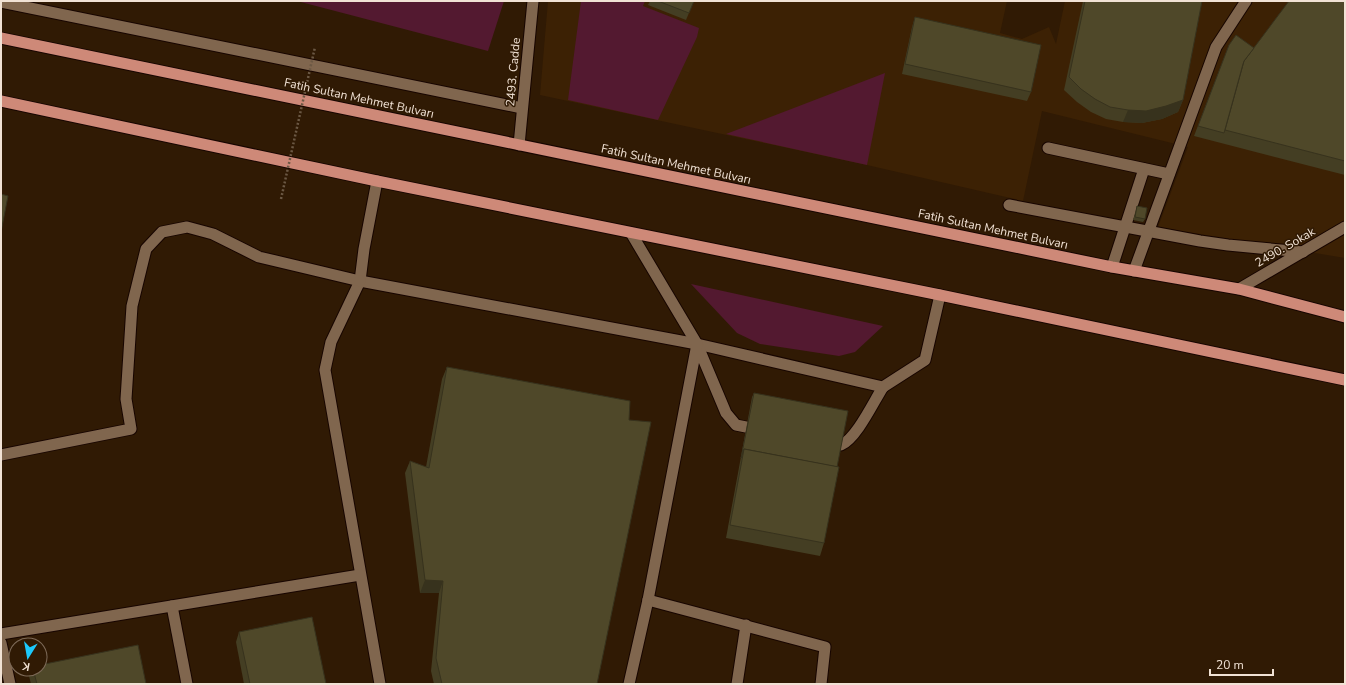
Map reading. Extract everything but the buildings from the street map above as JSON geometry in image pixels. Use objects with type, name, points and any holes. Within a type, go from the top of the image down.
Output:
[{"type":"highway","name":"Fatih Sultan Mehmet Bulvarı","points":[[1,38],[1112,267],[1239,289],[1345,317]]},
{"type":"highway","points":[[1,101],[377,181],[940,295],[1345,380]]},
{"type":"street","name":"2493. Cadde","points":[[519,144],[532,1]]},
{"type":"street","points":[[1134,271],[1216,47],[1246,1]]},
{"type":"street","points":[[1,2],[522,108]]},
{"type":"street","points":[[1048,148],[1169,174]]},
{"type":"street","points":[[1112,267],[1144,169]]},
{"type":"street","points":[[377,181],[364,249],[360,280],[332,342],[324,370],[380,684]]},
{"type":"street","points":[[1009,205],[1228,246],[1303,252]]},
{"type":"street","points":[[1,455],[131,429],[126,399],[132,306],[146,249],[162,232],[187,227],[213,234],[259,257],[360,280],[697,344],[883,388]]},
{"type":"street","name":"2490. Sokak","points":[[1239,289],[1345,227]]},
{"type":"street","points":[[631,233],[697,344],[726,413],[736,425],[746,428]]},
{"type":"street","points":[[841,445],[846,443],[855,433],[883,388],[925,360],[940,295]]},
{"type":"street","points":[[629,684],[648,600],[697,344]]},
{"type":"street","points":[[1,634],[360,575]]},
{"type":"street","points":[[648,600],[825,647],[820,684]]},
{"type":"street","points":[[172,606],[186,684]]},
{"type":"street","points":[[737,684],[746,625]]},
{"type":"street","points":[[1,643],[10,684]]},
{"type":"path","points":[[281,199],[315,47]]},
{"type":"shaded area","points":[[297,1],[504,1],[488,51]]},
{"type":"shaded area","points":[[548,1],[1007,1],[1000,33],[1022,39],[1049,27],[1056,44],[1065,1],[1345,1],[1345,258],[1158,227],[1188,147],[1042,111],[1023,201],[867,165],[540,95]]},
{"type":"shaded area","points":[[581,1],[645,1],[643,6],[699,28],[697,37],[658,120],[568,100]]},
{"type":"shaded area","points":[[885,73],[867,165],[726,134]]},
{"type":"shaded area","points":[[691,284],[883,326],[855,352],[839,356],[760,344],[737,333]]}]
